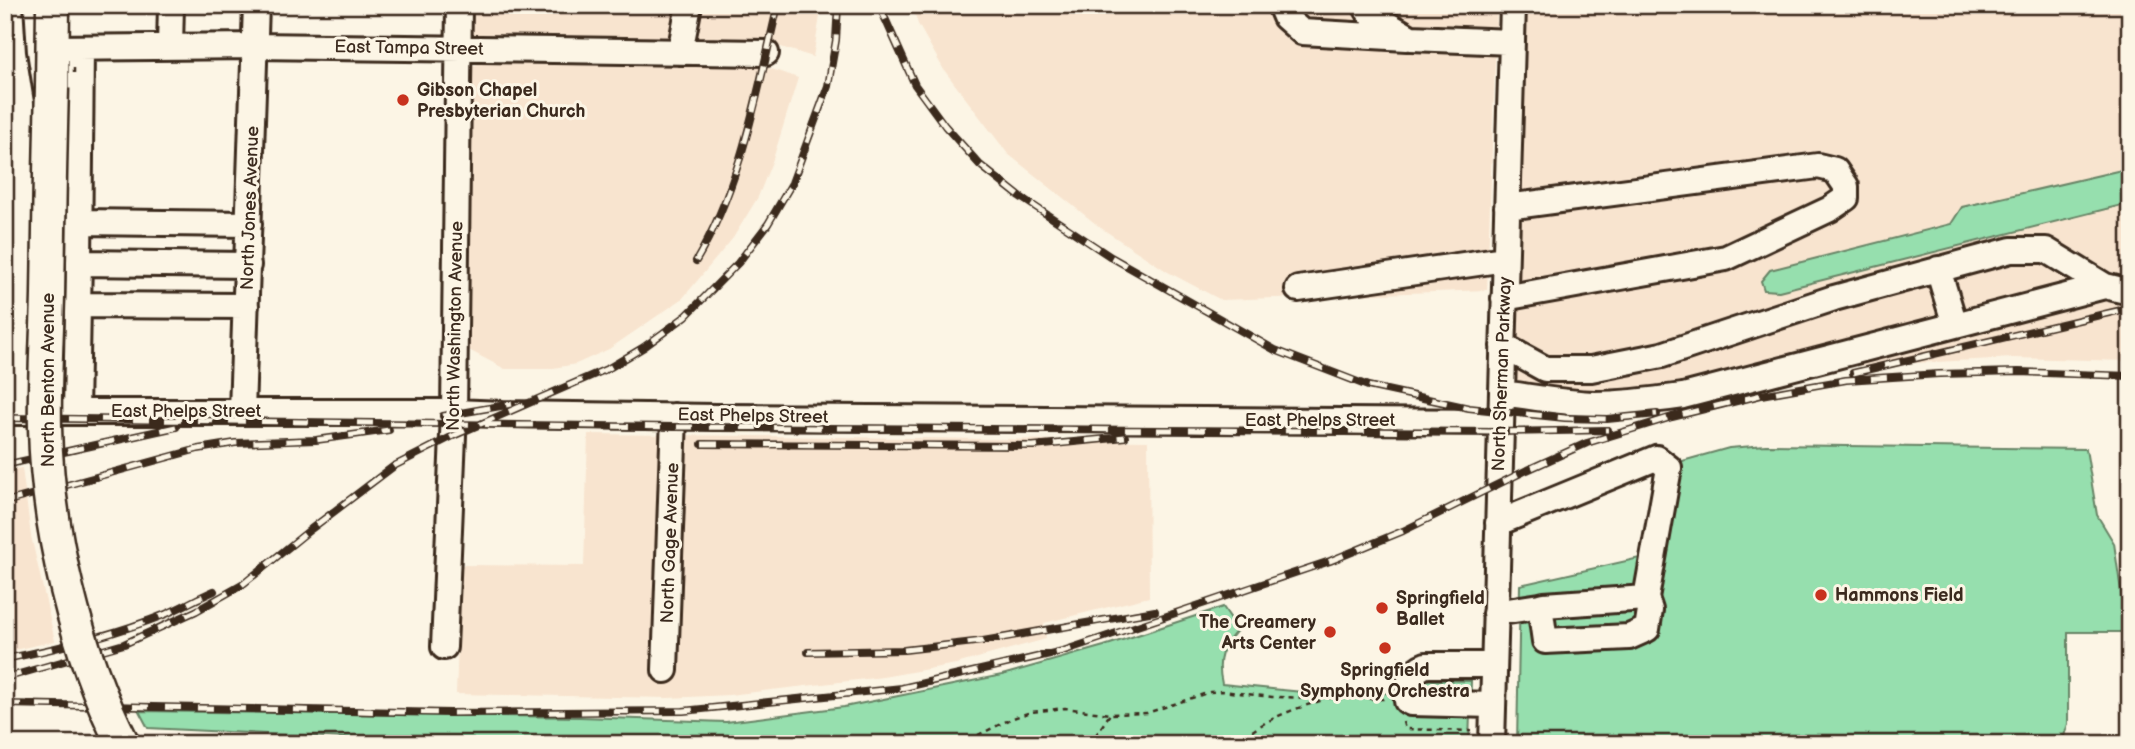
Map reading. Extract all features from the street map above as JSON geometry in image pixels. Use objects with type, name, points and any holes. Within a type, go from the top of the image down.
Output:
[{"type":"main road","name":"North Benton Avenue","points":[[53,5],[67,66],[45,429],[51,506],[65,576],[87,656],[123,744]]},
{"type":"street","points":[[10,5],[13,53],[21,103],[22,231],[9,251],[8,283],[13,298],[21,306],[11,412]]},
{"type":"street","points":[[170,5],[170,47]]},
{"type":"street","name":"North Jones Avenue","points":[[243,411],[256,5]]},
{"type":"street","name":"North Washington Avenue","points":[[444,647],[454,412],[459,5]]},
{"type":"street","points":[[680,52],[689,5]]},
{"type":"street","points":[[1280,5],[1285,17],[1302,32],[1512,42]]},
{"type":"street","points":[[1364,5],[1370,14],[1412,38]]},
{"type":"street","name":"North Sherman Parkway","points":[[1492,744],[1513,5]]},
{"type":"street","name":"East Tampa Street","points":[[67,66],[170,47],[766,53]]},
{"type":"street","points":[[67,66],[79,222],[76,412]]},
{"type":"street","points":[[1504,298],[1726,258],[1830,209],[1846,198],[1846,186],[1835,170],[1818,166],[1507,207]]},
{"type":"street","points":[[79,222],[249,224]]},
{"type":"street","points":[[1503,346],[1545,369],[1591,369],[1662,355],[1834,298],[2011,250],[2046,250],[2105,286],[2130,292]]},
{"type":"street","points":[[1298,289],[1505,259]]},
{"type":"street","points":[[79,263],[248,265]]},
{"type":"street","points":[[1938,269],[1955,325]]},
{"type":"street","points":[[1502,393],[1595,404],[1683,396],[2105,286]]},
{"type":"street","points":[[78,304],[246,306]]},
{"type":"street","points":[[1545,369],[1547,400]]},
{"type":"street","name":"East Phelps Street","points":[[11,412],[454,412],[1501,422]]},
{"type":"street","name":"North Gage Avenue","points":[[665,670],[674,416]]},
{"type":"street","points":[[1498,523],[1656,458],[1669,468],[1646,598],[1650,610],[1647,629],[1629,637],[1545,641],[1540,606]]},
{"type":"street","points":[[1496,613],[1540,606],[1646,598]]},
{"type":"street","points":[[1493,705],[1411,703],[1406,696],[1417,668],[1426,665],[1494,665]]},
{"type":"path","points":[[960,744],[1013,718],[1042,710],[1079,708],[1110,714],[1147,713],[1210,692],[1325,699],[1396,699]]},
{"type":"path","points":[[1237,744],[1265,721],[1325,699]]},
{"type":"path","points":[[1090,744],[1110,714]]},
{"type":"shaded area","points":[[473,5],[822,5],[813,57],[781,47],[481,40],[475,37],[472,30]]},
{"type":"shaded area","points":[[912,5],[1497,5],[1487,290],[1221,300],[1168,272],[1101,228],[1008,154],[944,70],[918,24]]},
{"type":"shaded area","points":[[1525,5],[2130,5],[2130,168],[1963,207],[1951,224],[1770,270],[1779,291],[2130,203],[2130,361],[2013,358],[1838,367],[1510,404]]},
{"type":"shaded area","points":[[483,61],[757,64],[798,78],[773,159],[758,197],[733,238],[682,299],[609,349],[576,364],[548,369],[505,369],[465,348],[470,68]]},
{"type":"shaded area","points":[[588,434],[1148,441],[1149,597],[1044,623],[1046,639],[956,664],[883,677],[729,695],[668,698],[456,694],[461,565],[584,566]]},
{"type":"shaded area","points":[[22,468],[31,536],[55,641],[5,652],[5,470]]},
{"type":"green space","points":[[2130,168],[2130,203],[1779,291],[1764,290],[1761,281],[1770,270],[1951,224],[1962,207]]},
{"type":"green space","name":"Hammons Field","points":[[1766,445],[2086,449],[2097,515],[2114,543],[2123,605],[2123,632],[2068,632],[2068,724],[2064,744],[1517,744],[1520,585],[1653,555],[1668,465],[1729,448]]},
{"type":"green space","points":[[1223,607],[1238,629],[1228,642],[1220,660],[1222,684],[1333,695],[1393,693],[1398,679],[1471,681],[1469,744],[422,744],[408,741],[148,728],[139,711],[580,717],[726,722],[844,707],[1002,675],[1104,646]]},
{"type":"railway","points":[[696,261],[712,231],[737,169],[778,5]]},
{"type":"railway","points":[[5,678],[124,644],[196,611],[242,585],[394,466],[453,436],[609,368],[644,347],[686,316],[738,263],[768,224],[792,183],[828,86],[836,40],[838,5]]},
{"type":"railway","points":[[879,5],[915,85],[945,126],[980,165],[1019,196],[1111,257],[1275,350],[1368,386],[1469,408],[1565,418],[1607,419],[1657,414]]},
{"type":"railway","points":[[1853,373],[2130,308]]},
{"type":"railway","points":[[5,704],[450,713],[683,711],[902,688],[1063,651],[1330,561],[1403,531],[1587,443],[1672,417],[1761,395],[1846,380],[2019,372],[2130,376]]},
{"type":"railway","points":[[443,416],[512,404]]},
{"type":"railway","points":[[5,418],[674,427],[1500,432],[1608,430]]},
{"type":"railway","points":[[5,465],[176,427]]},
{"type":"railway","points":[[5,502],[198,449],[235,443],[316,440],[389,430]]},
{"type":"railway","points":[[702,444],[1033,446],[1125,437]]},
{"type":"railway","points":[[5,659],[107,635],[166,614],[214,591]]},
{"type":"railway","points":[[808,652],[904,650],[983,641],[1155,611]]},
{"type":"place","name":"Gibson Chapel Presbyterian Church","points":[[403,100]]},
{"type":"place","name":"Hammons Field","points":[[1821,595]]},
{"type":"place","name":"Springfield Ballet","points":[[1382,608]]},
{"type":"place","name":"The Creamery Arts Center","points":[[1330,632]]},
{"type":"place","name":"Springfield Symphony Orchestra","points":[[1385,648]]}]
